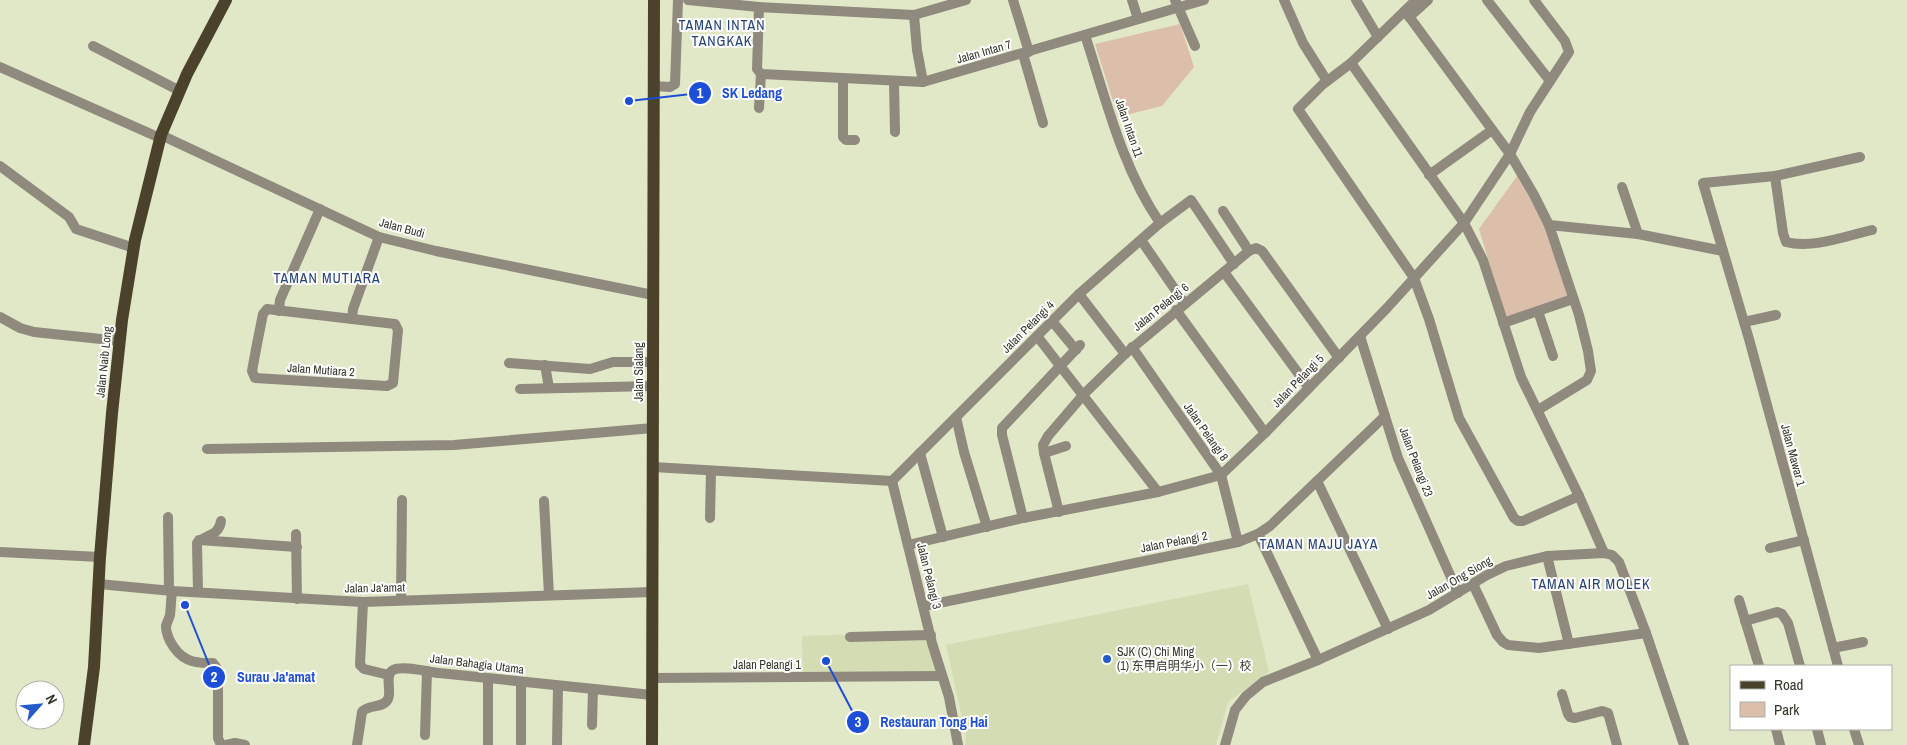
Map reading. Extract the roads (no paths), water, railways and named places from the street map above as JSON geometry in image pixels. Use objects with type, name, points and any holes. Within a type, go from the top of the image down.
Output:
[{"type":"main road","name":"Jalan Naib Long","points":[[84,745],[94,667],[100,557],[120,341],[134,248],[160,136],[180,91],[226,0]]},
{"type":"main road","name":"Jalan Sialang","points":[[652,745],[654,0]]},
{"type":"street","points":[[654,86],[670,87],[675,84],[678,0]]},
{"type":"street","points":[[688,0],[759,7],[914,15],[966,0]]},
{"type":"street","points":[[1013,0],[1043,123]]},
{"type":"street","points":[[1132,0],[1138,19]]},
{"type":"street","name":"Jalan Intan 7","points":[[762,75],[923,82],[1138,19],[1177,4],[1204,0]]},
{"type":"street","points":[[1284,0],[1300,38],[1327,80]]},
{"type":"street","points":[[1356,0],[1378,37]]},
{"type":"street","points":[[1407,14],[1416,0]]},
{"type":"street","points":[[1428,0],[1407,14],[1378,37],[1351,63],[1327,80],[1298,110],[1414,278],[1429,319],[1459,418],[1514,518],[1518,521],[1523,521],[1579,496]]},
{"type":"street","points":[[1487,0],[1550,81]]},
{"type":"street","name":"Jalan Pelangi 5","points":[[908,545],[1023,518],[1158,492],[1221,475],[1339,358],[1464,223],[1510,154],[1530,112],[1569,52],[1565,41],[1534,0]]},
{"type":"street","points":[[1177,4],[1194,46]]},
{"type":"street","points":[[759,7],[757,69],[762,75],[759,108]]},
{"type":"street","points":[[1407,14],[1510,154],[1549,225],[1588,351],[1591,371],[1590,376],[1583,382],[1538,410]]},
{"type":"street","points":[[914,15],[917,50],[923,82]]},
{"type":"street","name":"Jalan Intan 11","points":[[1085,35],[1130,169],[1141,194],[1160,223]]},
{"type":"street","points":[[92,46],[180,91]]},
{"type":"street","points":[[1351,63],[1464,223],[1483,260],[1521,376],[1579,496],[1604,553],[1612,555],[1617,559],[1646,633],[1684,745]]},
{"type":"street","name":"Jalan Budi","points":[[0,67],[160,136],[379,237],[436,251],[653,295]]},
{"type":"street","points":[[843,79],[843,137],[846,140],[855,140]]},
{"type":"street","points":[[894,81],[895,132]]},
{"type":"street","points":[[1429,175],[1492,130]]},
{"type":"street","points":[[1860,157],[1775,176],[1783,233],[1786,242],[1796,245],[1872,230]]},
{"type":"street","points":[[0,166],[69,217],[76,229],[134,248]]},
{"type":"street","name":"Jalan Mawar 1","points":[[1775,176],[1703,183],[1744,322],[1838,665]]},
{"type":"street","points":[[1622,187],[1638,234]]},
{"type":"street","name":"Jalan Pelangi 4","points":[[892,481],[1079,294],[1160,223],[1191,200],[1234,264]]},
{"type":"street","points":[[320,209],[280,300],[279,311],[352,319],[353,308],[379,237]]},
{"type":"street","points":[[1223,211],[1249,251],[1256,248],[1262,251],[1339,358]]},
{"type":"street","points":[[1549,225],[1638,234],[1724,251]]},
{"type":"street","points":[[1141,240],[1185,304]]},
{"type":"street","name":"Jalan Pelangi 6","points":[[1044,453],[1043,445],[1048,436],[1084,394],[1129,350],[1249,251]]},
{"type":"street","points":[[1224,272],[1309,388]]},
{"type":"street","name":"Jalan Pelangi 8","points":[[1079,294],[1129,350],[1221,475],[1238,542]]},
{"type":"street","points":[[1503,323],[1573,299]]},
{"type":"street","name":"Jalan Mutiara 2","points":[[279,311],[267,309],[264,312],[252,374],[257,378],[390,386],[393,381],[396,356],[398,330],[396,326],[393,324],[352,319]]},
{"type":"street","points":[[1176,310],[1265,433]]},
{"type":"street","points":[[1538,311],[1553,356]]},
{"type":"street","points":[[1744,322],[1776,315]]},
{"type":"street","points":[[0,317],[20,328],[34,332],[120,341]]},
{"type":"street","points":[[1023,518],[1002,435],[1002,428],[1078,348],[1052,321]]},
{"type":"street","points":[[1037,336],[1084,394],[1158,492]]},
{"type":"street","name":"Jalan Pelangi 23","points":[[1360,336],[1398,458],[1458,593]]},
{"type":"street","points":[[509,363],[590,369],[613,362],[653,362]]},
{"type":"street","points":[[545,365],[549,388]]},
{"type":"street","points":[[520,389],[653,386]]},
{"type":"street","name":"Jalan Pelangi 2","points":[[924,606],[1238,542],[1258,534],[1270,526],[1385,416]]},
{"type":"street","points":[[956,417],[964,452],[987,527]]},
{"type":"street","points":[[207,449],[454,445],[653,428]]},
{"type":"street","points":[[1059,512],[1044,453],[1066,446]]},
{"type":"street","points":[[920,453],[942,537]]},
{"type":"street","points":[[653,467],[892,481]]},
{"type":"street","points":[[710,518],[711,471]]},
{"type":"street","name":"Jalan Pelangi 3","points":[[892,481],[930,635],[951,705],[958,745]]},
{"type":"street","points":[[1318,481],[1388,629]]},
{"type":"street","points":[[401,600],[402,500]]},
{"type":"street","points":[[544,500],[548,595]]},
{"type":"street","points":[[168,517],[170,590],[169,618],[166,625],[167,633],[177,653],[185,660],[213,663],[218,670],[218,738],[220,745]]},
{"type":"street","points":[[198,592],[197,543],[199,540],[214,534],[219,529],[221,521]]},
{"type":"street","points":[[296,534],[297,599]]},
{"type":"street","points":[[1258,534],[1318,660]]},
{"type":"street","points":[[199,540],[296,547]]},
{"type":"street","points":[[1770,548],[1804,540]]},
{"type":"street","points":[[0,552],[100,557]]},
{"type":"street","name":"Jalan Ong Siong","points":[[1225,745],[1235,710],[1251,690],[1270,679],[1318,660],[1429,610],[1506,566],[1547,556],[1604,553]]},
{"type":"street","points":[[1547,556],[1569,644]]},
{"type":"street","name":"Jalan Ja'amat","points":[[100,584],[297,599],[363,602],[652,592]]},
{"type":"street","points":[[1472,584],[1497,636],[1508,645],[1539,648],[1646,633]]},
{"type":"street","points":[[1739,600],[1759,665]]},
{"type":"street","points":[[357,745],[362,712],[366,708],[381,705],[389,697],[389,675],[364,669],[360,665],[363,602]]},
{"type":"street","points":[[1745,622],[1777,612],[1782,614],[1788,623],[1800,665]]},
{"type":"street","points":[[850,637],[930,635]]},
{"type":"street","points":[[1833,648],[1863,642]]},
{"type":"street","name":"Jalan Bahagia Utama","points":[[389,675],[398,669],[416,669],[427,672],[652,695]]},
{"type":"street","points":[[425,735],[427,672]]},
{"type":"street","name":"Jalan Pelangi 1","points":[[652,678],[942,676]]},
{"type":"street","points":[[488,678],[488,745]]},
{"type":"street","points":[[520,742],[521,682]]},
{"type":"street","points":[[557,740],[558,686]]},
{"type":"street","points":[[592,724],[593,689]]},
{"type":"street","points":[[1562,694],[1570,718],[1602,711],[1608,713],[1617,745]]},
{"type":"street","points":[[1776,730],[1780,745]]},
{"type":"street","points":[[1817,730],[1821,745]]},
{"type":"street","points":[[1854,730],[1859,745]]},
{"type":"street","points":[[226,745],[235,743],[245,745]]},
{"type":"place","name":"SK Ledang","points":[[629,101]]},
{"type":"place","name":"Surau Ja'amat","points":[[185,605]]},
{"type":"place","name":"SJK (C) Chi Ming (1) 东甲启明华小（一）校","points":[[1107,659]]},
{"type":"place","name":"Restauran Tong Hai","points":[[826,661]]},
{"type":"district","name":"TAMAN INTAN TANGKAK","points":[[722,33]]},
{"type":"district","name":"TAMAN MUTIARA","points":[[327,278]]},
{"type":"district","name":"TAMAN MAJU JAYA","points":[[1319,544]]},
{"type":"district","name":"TAMAN AIR MOLEK","points":[[1591,584]]}]
